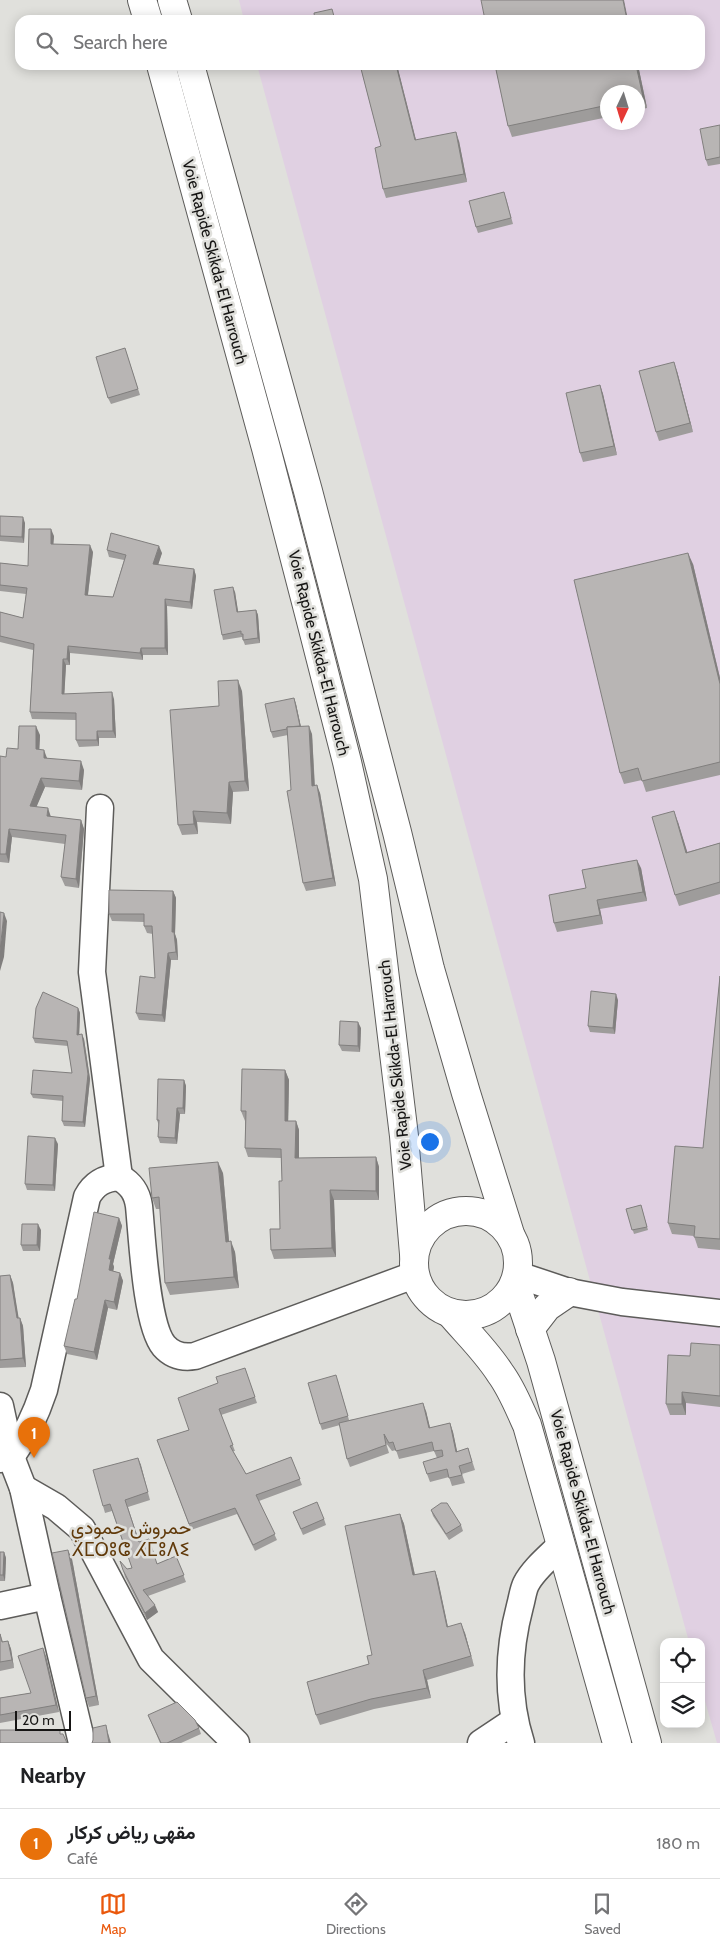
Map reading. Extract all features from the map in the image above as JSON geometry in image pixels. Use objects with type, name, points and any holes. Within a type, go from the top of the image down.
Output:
[{"type":"highway","points":[[142,0],[146,15]]},
{"type":"highway","points":[[172,0],[176,15]]},
{"type":"highway","name":"Voie Rapide Skikda-El Harrouch","points":[[162,70],[294,553],[347,762],[373,879],[404,1136],[414,1264],[421,1292],[434,1305],[450,1313],[487,1355],[501,1374],[527,1426],[617,1743]]},
{"type":"highway","name":"Voie Rapide Skikda-El Harrouch","points":[[191,70],[308,491],[398,832],[430,970],[466,1093],[510,1234],[516,1246],[519,1261],[516,1279],[544,1371],[647,1743]]},
{"type":"highway","name":"Voie Rapide Skikda-El Harrouch","points":[[414,1264],[421,1234],[436,1219],[455,1211],[476,1211],[489,1216],[496,1219],[510,1234]]},
{"type":"highway","points":[[450,1313],[470,1315],[489,1310],[505,1299],[516,1279]]},
{"type":"highway","points":[[530,1329],[546,1307],[569,1292]]},
{"type":"street","points":[[100,808],[92,972],[118,1177]]},
{"type":"street","points":[[6,1458],[31,1424],[44,1390],[87,1197],[96,1184],[118,1177],[129,1184],[138,1200],[152,1311],[160,1340],[166,1348],[175,1354],[186,1357],[195,1356],[414,1264]]},
{"type":"street","points":[[516,1279],[622,1302],[720,1313]]},
{"type":"street","points":[[0,1406],[6,1458],[23,1488],[46,1596],[82,1743]]},
{"type":"street","points":[[23,1488],[56,1507],[82,1529],[151,1659],[236,1743]]},
{"type":"street","points":[[481,1743],[518,1732],[511,1664],[518,1616],[526,1583],[560,1546]]},
{"type":"street","points":[[0,1606],[46,1596]]},
{"type":"shaded area","points":[[239,0],[720,0],[720,1743],[717,1743],[705,1701],[705,1638],[688,1638],[258,70],[705,70],[705,15],[243,15]]},
{"type":"building","points":[[481,0],[623,0],[626,15],[484,15]]},
{"type":"building","points":[[332,9],[334,15],[314,15],[314,13]]},
{"type":"building","points":[[361,70],[397,70],[415,140],[456,132],[464,174],[383,189],[375,148],[381,146]]},
{"type":"building","points":[[496,70],[637,70],[640,85],[600,85],[600,107],[508,126]]},
{"type":"building","points":[[720,125],[720,157],[706,160],[700,129]]},
{"type":"building","points":[[504,192],[511,218],[476,227],[469,201]]},
{"type":"building","points":[[125,348],[138,389],[108,398],[96,357]]},
{"type":"building","points":[[674,362],[690,423],[656,432],[639,371]]},
{"type":"building","points":[[600,385],[614,446],[580,453],[566,393]]},
{"type":"building","points":[[0,516],[23,517],[22,537],[0,536]]},
{"type":"building","points":[[29,529],[51,529],[51,544],[90,545],[85,595],[113,597],[126,555],[107,550],[111,533],[159,546],[153,564],[194,569],[190,602],[165,599],[165,648],[141,648],[140,653],[68,646],[67,659],[63,659],[62,694],[112,692],[113,731],[97,731],[97,740],[76,740],[76,713],[30,712],[34,644],[0,636],[0,612],[23,618],[27,588],[0,585],[0,563],[28,566]]},
{"type":"building","points":[[688,553],[720,684],[720,762],[642,781],[638,768],[620,773],[574,580]]},
{"type":"building","points":[[233,587],[237,612],[256,610],[258,638],[243,640],[241,631],[222,635],[214,590]]},
{"type":"building","points":[[238,680],[245,781],[229,782],[227,813],[193,811],[194,824],[178,825],[170,710],[219,706],[218,681]]},
{"type":"building","points":[[294,698],[300,726],[287,727],[287,729],[271,732],[265,704]]},
{"type":"building","points":[[19,726],[36,726],[36,749],[44,750],[44,758],[81,761],[79,781],[41,778],[30,806],[48,808],[47,816],[81,820],[76,879],[61,877],[66,835],[9,829],[6,854],[0,854],[0,756],[6,757],[7,748],[18,749]]},
{"type":"building","points":[[309,726],[312,786],[317,785],[333,878],[303,883],[287,791],[291,790],[287,727]]},
{"type":"building","points":[[674,811],[686,853],[720,843],[720,882],[675,895],[652,817]]},
{"type":"building","points":[[637,860],[643,892],[597,900],[600,915],[554,923],[549,895],[586,888],[582,870]]},
{"type":"building","points":[[109,890],[173,891],[172,932],[174,932],[176,952],[168,953],[162,1015],[136,1013],[140,976],[155,978],[152,926],[144,926],[144,914],[109,914]]},
{"type":"building","points":[[0,912],[4,913],[0,951]]},
{"type":"building","points":[[720,976],[720,1239],[694,1237],[695,1226],[668,1223],[675,1146],[703,1148]]},
{"type":"building","points":[[591,991],[616,994],[613,1028],[588,1026]]},
{"type":"building","points":[[43,992],[78,1008],[77,1035],[82,1034],[88,1074],[83,1122],[62,1121],[63,1096],[31,1094],[33,1070],[72,1073],[67,1041],[33,1038],[36,1008]]},
{"type":"building","points":[[340,1021],[358,1022],[358,1046],[339,1045]]},
{"type":"building","points":[[242,1069],[285,1070],[285,1121],[296,1121],[295,1158],[376,1157],[376,1191],[330,1190],[332,1248],[271,1250],[270,1229],[280,1229],[279,1181],[282,1181],[281,1149],[245,1148],[246,1111],[241,1111]]},
{"type":"building","points":[[158,1079],[184,1080],[183,1108],[177,1108],[175,1138],[158,1137]]},
{"type":"building","points":[[28,1136],[55,1138],[53,1185],[25,1184]]},
{"type":"building","points":[[218,1162],[226,1242],[231,1241],[234,1277],[165,1283],[159,1197],[152,1198],[149,1168]]},
{"type":"building","points":[[641,1205],[647,1227],[632,1230],[626,1209]]},
{"type":"building","points":[[94,1212],[119,1218],[109,1259],[111,1259],[109,1270],[120,1273],[114,1302],[105,1300],[94,1352],[64,1346],[75,1299],[77,1299]]},
{"type":"building","points":[[22,1224],[38,1224],[37,1245],[21,1245]]},
{"type":"building","points":[[10,1275],[17,1318],[20,1318],[23,1358],[0,1360],[0,1276]]},
{"type":"building","points":[[691,1343],[720,1345],[720,1396],[682,1392],[682,1404],[666,1404],[668,1355],[690,1356]]},
{"type":"building","points":[[245,1368],[255,1397],[219,1409],[233,1445],[230,1446],[246,1474],[291,1457],[300,1479],[256,1495],[275,1534],[253,1545],[235,1508],[189,1524],[157,1440],[189,1430],[178,1398],[218,1383],[216,1377]]},
{"type":"building","points":[[336,1375],[348,1416],[320,1424],[308,1383]]},
{"type":"building","points":[[423,1403],[429,1428],[450,1423],[456,1452],[468,1448],[472,1462],[459,1466],[462,1475],[449,1478],[447,1469],[427,1474],[423,1462],[443,1456],[442,1450],[434,1451],[432,1442],[396,1451],[393,1442],[389,1443],[384,1434],[386,1445],[347,1459],[339,1423]]},
{"type":"building","points":[[138,1458],[148,1492],[125,1500],[139,1542],[149,1539],[157,1564],[176,1556],[184,1575],[143,1590],[155,1605],[145,1613],[123,1570],[120,1561],[127,1569],[132,1568],[110,1504],[103,1506],[93,1470]]},
{"type":"building","points":[[317,1502],[324,1519],[301,1529],[293,1512]]},
{"type":"building","points":[[441,1503],[447,1503],[461,1525],[446,1534],[431,1510]]},
{"type":"building","points":[[400,1514],[413,1575],[435,1571],[447,1627],[461,1623],[471,1656],[423,1670],[427,1688],[371,1699],[316,1715],[307,1682],[369,1664],[367,1656],[372,1655],[345,1526]]},
{"type":"building","points":[[68,1550],[96,1696],[86,1698],[52,1553]]},
{"type":"building","points":[[0,1552],[4,1552],[3,1575],[0,1575]]},
{"type":"building","points":[[0,1634],[2,1642],[8,1641],[12,1660],[0,1662]]},
{"type":"building","points":[[43,1648],[56,1705],[0,1715],[0,1698],[31,1693],[18,1656]]},
{"type":"building","points":[[177,1702],[195,1720],[199,1728],[167,1743],[161,1743],[148,1715]]},
{"type":"building","points":[[106,1725],[109,1743],[92,1743],[93,1728]]},
{"type":"building","points":[[0,1730],[60,1730],[60,1734],[63,1734],[67,1743],[0,1743]]},
{"type":"place","name":"مقهى رياض كركار","points":[[34,1458]]},
{"type":"district","name":"حمروش حمودي ⵃⵎⵔⵓⵛ ⵃⵎⵓⴷⵉ","points":[[131,1538]]}]
